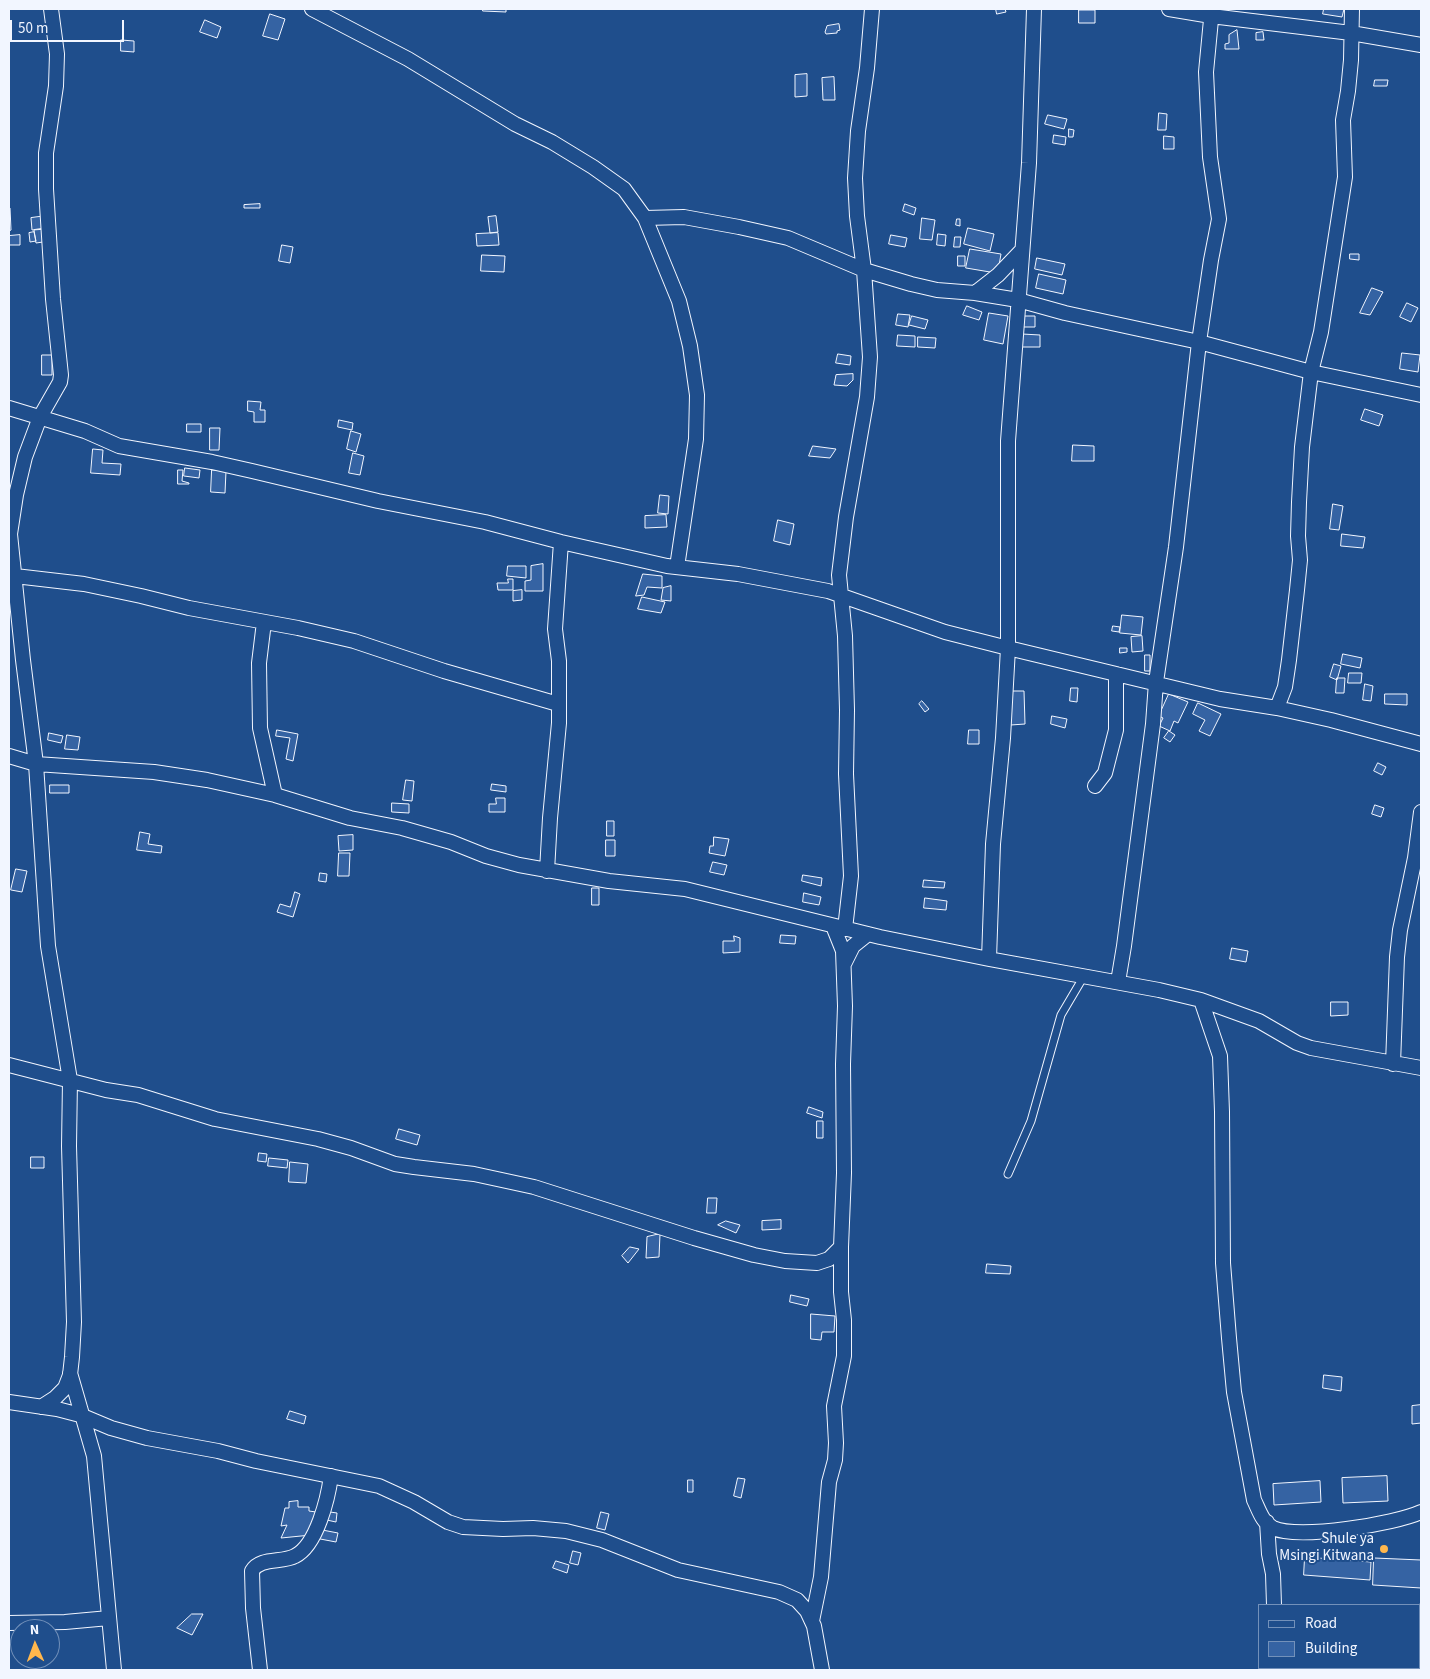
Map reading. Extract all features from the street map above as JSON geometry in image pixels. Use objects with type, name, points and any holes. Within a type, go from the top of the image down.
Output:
[{"type":"street","points":[[41,1407],[55,1398],[65,1388],[70,1373],[74,1322],[69,1146],[70,1080],[48,946],[36,764],[10,534],[16,495],[25,457],[40,418],[62,375],[53,299],[46,189],[46,153],[56,86],[57,54],[50,9]]},
{"type":"street","points":[[312,9],[408,59],[515,124],[552,142],[593,166],[624,189],[645,218],[679,301],[690,346],[697,395],[696,439],[677,567]]},
{"type":"street","points":[[812,1621],[821,1577],[829,1482],[835,1460],[834,1406],[844,1356],[841,1247],[844,1173],[843,1064],[846,1006],[843,951],[839,928],[851,876],[846,774],[845,636],[839,575],[840,554],[855,457],[867,397],[870,358],[855,178],[858,131],[867,68],[872,9]]},
{"type":"street","points":[[989,959],[993,844],[1003,738],[1008,648],[1008,441],[1029,163],[1034,9]]},
{"type":"street","points":[[1169,9],[1211,12],[1421,45]]},
{"type":"street","points":[[1277,708],[1285,687],[1290,660],[1300,560],[1299,502],[1302,447],[1311,372],[1321,332],[1345,177],[1343,120],[1348,91],[1352,9]]},
{"type":"street","points":[[1118,982],[1153,724],[1156,682],[1176,547],[1199,342],[1211,260],[1220,218],[1210,156],[1206,72],[1211,12]]},
{"type":"street","points":[[645,218],[684,217],[739,226],[788,238],[864,270],[938,290],[975,293],[1018,300],[1065,313],[1199,342],[1311,372],[1421,395]]},
{"type":"street","points":[[975,293],[998,275],[1022,250]]},
{"type":"street","points":[[9,408],[85,431],[119,446],[212,462],[378,501],[485,522],[561,542],[677,567],[770,579],[841,594],[896,616],[945,632],[1220,699],[1277,708],[1331,720],[1421,744]]},
{"type":"street","points":[[547,871],[559,723],[559,660],[555,629],[561,542]]},
{"type":"street","points":[[15,576],[84,584],[189,608],[354,641],[444,671],[558,704]]},
{"type":"street","points":[[264,622],[259,663],[260,720],[266,761],[275,795]]},
{"type":"street","points":[[1095,786],[1105,773],[1116,730],[1116,674]]},
{"type":"street","points":[[9,756],[36,764],[154,772],[208,780],[275,795],[350,818],[402,828],[451,842],[486,856],[547,871],[619,882],[685,888],[839,928],[1201,1000],[1259,1021],[1297,1043],[1310,1048],[1421,1068]]},
{"type":"street","points":[[1393,1064],[1397,957],[1400,930],[1415,858],[1421,812]]},
{"type":"street","points":[[844,965],[853,946],[868,934]]},
{"type":"street","points":[[1201,1000],[1220,1056],[1224,1263],[1234,1392],[1254,1500],[1261,1516],[1272,1527],[1288,1532],[1330,1531],[1373,1524],[1421,1512]]},
{"type":"street","points":[[9,1065],[106,1090],[138,1095],[214,1119],[318,1139],[351,1148],[395,1164],[414,1168],[474,1174],[534,1187],[722,1246],[769,1258],[817,1263],[829,1259],[841,1247]]},
{"type":"street","points":[[70,1373],[94,1456],[114,1670]]},
{"type":"street","points":[[9,1402],[57,1409],[82,1416],[111,1428],[147,1438],[379,1486],[414,1502],[448,1522],[463,1527],[566,1530],[602,1540],[678,1570],[779,1592],[802,1604],[808,1611],[819,1649],[822,1670]]},
{"type":"street","points":[[260,1670],[252,1595],[252,1571],[255,1566],[263,1563],[287,1560],[308,1546],[327,1501],[331,1476]]},
{"type":"street","points":[[1267,1522],[1269,1554],[1273,1574],[1274,1604]]},
{"type":"street","points":[[9,1623],[65,1622],[109,1618]]},
{"type":"lane","points":[[1008,1174],[1031,1121],[1061,1015],[1084,976]]},
{"type":"building","points":[[483,9],[506,9],[506,12],[483,11]]},
{"type":"building","points":[[996,9],[1005,9],[1006,12],[997,14]]},
{"type":"building","points":[[1324,9],[1344,9],[1342,17],[1323,14]]},
{"type":"building","points":[[1079,10],[1095,10],[1095,23],[1079,23]]},
{"type":"building","points":[[270,14],[285,19],[278,40],[263,36]]},
{"type":"building","points":[[205,20],[221,27],[217,38],[200,32]]},
{"type":"building","points":[[839,24],[840,30],[837,33],[826,34],[827,26]]},
{"type":"building","points":[[1237,30],[1239,49],[1225,49],[1225,44],[1229,43],[1229,35]]},
{"type":"building","points":[[1263,32],[1264,40],[1256,40],[1256,33]]},
{"type":"building","points":[[121,40],[134,41],[134,52],[121,51]]},
{"type":"building","points":[[807,74],[807,96],[795,97],[795,75]]},
{"type":"building","points":[[834,77],[835,100],[823,100],[822,78]]},
{"type":"building","points":[[1375,80],[1388,80],[1387,86],[1374,86]]},
{"type":"building","points":[[1159,113],[1167,114],[1166,130],[1158,130]]},
{"type":"building","points":[[1048,115],[1067,119],[1064,129],[1045,124]]},
{"type":"building","points":[[1069,129],[1074,130],[1073,137],[1069,137]]},
{"type":"building","points":[[1054,135],[1066,137],[1065,145],[1053,143]]},
{"type":"building","points":[[1164,136],[1174,137],[1174,149],[1164,149]]},
{"type":"building","points":[[260,204],[260,208],[244,208],[244,205]]},
{"type":"building","points":[[905,204],[916,208],[914,215],[903,211]]},
{"type":"building","points":[[9,208],[11,230],[9,231]]},
{"type":"building","points":[[46,216],[47,229],[32,230],[31,218]]},
{"type":"building","points":[[496,216],[498,232],[490,233],[488,217]]},
{"type":"building","points":[[922,218],[935,220],[932,240],[920,239]]},
{"type":"building","points":[[957,219],[960,219],[960,226],[956,225]]},
{"type":"building","points":[[48,228],[50,241],[36,243],[34,230]]},
{"type":"building","points":[[968,228],[994,234],[990,251],[964,244]]},
{"type":"building","points":[[34,232],[36,241],[30,242],[29,233]]},
{"type":"building","points":[[498,233],[499,245],[477,246],[476,234]]},
{"type":"building","points":[[938,234],[946,235],[945,246],[937,245]]},
{"type":"building","points":[[20,235],[20,245],[9,245],[9,236]]},
{"type":"building","points":[[891,235],[907,238],[905,247],[889,244]]},
{"type":"building","points":[[955,237],[961,237],[960,247],[954,247]]},
{"type":"building","points":[[282,245],[293,247],[290,263],[279,261]]},
{"type":"building","points":[[970,249],[1001,254],[998,271],[996,273],[966,268]]},
{"type":"building","points":[[1350,254],[1359,254],[1359,260],[1350,259]]},
{"type":"building","points":[[482,255],[505,256],[504,272],[481,271]]},
{"type":"building","points":[[958,256],[965,256],[965,266],[958,266]]},
{"type":"building","points":[[1037,258],[1065,264],[1062,275],[1035,269]]},
{"type":"building","points":[[1039,274],[1066,280],[1063,294],[1036,288]]},
{"type":"building","points":[[1372,288],[1383,292],[1370,315],[1360,313]]},
{"type":"building","points":[[1407,303],[1418,308],[1411,322],[1400,317]]},
{"type":"building","points":[[967,306],[982,312],[979,320],[963,315]]},
{"type":"building","points":[[989,313],[1008,316],[1003,344],[984,340]]},
{"type":"building","points":[[898,314],[910,315],[908,327],[896,325]]},
{"type":"building","points":[[912,316],[928,320],[925,329],[909,325]]},
{"type":"building","points":[[1020,316],[1035,316],[1035,327],[1020,327]]},
{"type":"building","points":[[1022,334],[1040,335],[1040,347],[1022,347]]},
{"type":"building","points":[[898,335],[915,336],[915,347],[897,346]]},
{"type":"building","points":[[918,337],[936,338],[935,348],[918,347]]},
{"type":"building","points":[[1402,353],[1420,355],[1418,372],[1400,369]]},
{"type":"building","points":[[838,354],[851,356],[850,365],[836,363]]},
{"type":"building","points":[[42,355],[52,355],[52,375],[42,375]]},
{"type":"building","points":[[853,374],[853,380],[847,386],[834,385],[836,375]]},
{"type":"building","points":[[248,401],[261,402],[260,410],[265,410],[265,422],[254,422],[254,412],[248,411]]},
{"type":"building","points":[[1365,409],[1383,415],[1379,426],[1361,420]]},
{"type":"building","points":[[339,420],[353,423],[352,430],[338,427]]},
{"type":"building","points":[[187,424],[201,424],[201,432],[187,432]]},
{"type":"building","points":[[210,428],[220,428],[219,450],[210,450]]},
{"type":"building","points":[[351,431],[361,434],[356,452],[347,449]]},
{"type":"building","points":[[1073,445],[1094,446],[1094,461],[1072,461]]},
{"type":"building","points":[[813,446],[836,449],[830,458],[809,456]]},
{"type":"building","points":[[93,449],[103,450],[102,463],[121,464],[120,475],[91,473]]},
{"type":"building","points":[[353,453],[364,456],[360,475],[349,473]]},
{"type":"building","points":[[185,468],[200,470],[199,478],[184,476]]},
{"type":"building","points":[[178,470],[183,470],[182,481],[189,484],[178,484]]},
{"type":"building","points":[[212,470],[226,471],[225,493],[211,492]]},
{"type":"building","points":[[660,495],[669,496],[668,514],[658,513]]},
{"type":"building","points":[[1333,504],[1343,506],[1339,530],[1330,529]]},
{"type":"building","points":[[666,515],[667,527],[645,528],[645,516]]},
{"type":"building","points":[[778,520],[794,524],[790,545],[774,541]]},
{"type":"building","points":[[1342,534],[1365,537],[1363,548],[1341,546]]},
{"type":"building","points":[[543,564],[543,591],[525,591],[525,581],[531,580],[531,566]]},
{"type":"building","points":[[508,566],[526,566],[526,578],[507,576]]},
{"type":"building","points":[[643,574],[662,576],[662,588],[647,587],[644,595],[636,596]]},
{"type":"building","points":[[508,579],[513,579],[513,590],[498,590],[497,583],[508,583]]},
{"type":"building","points":[[671,586],[671,601],[661,600],[663,588]]},
{"type":"building","points":[[522,590],[522,600],[513,601],[513,591]]},
{"type":"building","points":[[642,597],[665,602],[661,613],[638,609]]},
{"type":"building","points":[[1122,615],[1143,617],[1141,635],[1120,633]]},
{"type":"building","points":[[1113,626],[1120,627],[1119,632],[1112,631]]},
{"type":"building","points":[[1142,636],[1143,651],[1132,652],[1131,637]]},
{"type":"building","points":[[1120,648],[1127,648],[1127,652],[1120,653]]},
{"type":"building","points":[[1343,654],[1362,658],[1360,668],[1341,664]]},
{"type":"building","points":[[1145,655],[1150,655],[1150,671],[1145,671]]},
{"type":"building","points":[[1334,664],[1341,666],[1337,680],[1330,677]]},
{"type":"building","points":[[1349,673],[1362,673],[1361,683],[1348,683]]},
{"type":"building","points":[[1337,678],[1345,678],[1344,693],[1336,693]]},
{"type":"building","points":[[1365,684],[1373,686],[1371,701],[1363,700]]},
{"type":"building","points":[[1071,688],[1078,688],[1077,702],[1070,701]]},
{"type":"building","points":[[1011,691],[1024,691],[1025,724],[1011,725]]},
{"type":"building","points":[[1169,694],[1188,702],[1178,723],[1174,721],[1170,731],[1159,726],[1163,718],[1159,716]]},
{"type":"building","points":[[1385,694],[1407,694],[1407,705],[1385,704]]},
{"type":"building","points":[[922,701],[929,709],[925,712],[919,704]]},
{"type":"building","points":[[1198,703],[1221,714],[1210,736],[1199,731],[1205,720],[1193,714]]},
{"type":"building","points":[[1052,716],[1067,719],[1065,728],[1051,724]]},
{"type":"building","points":[[277,730],[298,734],[293,761],[286,759],[290,738],[276,736]]},
{"type":"building","points":[[969,730],[979,730],[979,744],[968,744]]},
{"type":"building","points":[[1169,731],[1175,735],[1170,742],[1164,738]]},
{"type":"building","points":[[49,733],[63,736],[61,743],[48,740]]},
{"type":"building","points":[[67,735],[80,737],[78,750],[65,749]]},
{"type":"building","points":[[1378,763],[1386,767],[1382,775],[1374,771]]},
{"type":"building","points":[[406,780],[414,781],[412,801],[403,800]]},
{"type":"building","points":[[492,784],[506,786],[506,792],[491,790]]},
{"type":"building","points":[[50,785],[69,785],[69,793],[50,793]]},
{"type":"building","points":[[496,798],[505,798],[505,812],[489,812],[489,804],[496,804]]},
{"type":"building","points":[[392,803],[409,804],[409,813],[392,812]]},
{"type":"building","points":[[1375,805],[1384,808],[1381,817],[1372,814]]},
{"type":"building","points":[[607,821],[614,821],[614,836],[607,836]]},
{"type":"building","points":[[140,832],[150,834],[148,844],[162,846],[161,853],[137,850]]},
{"type":"building","points":[[353,835],[353,850],[339,851],[338,836]]},
{"type":"building","points":[[714,837],[729,839],[725,856],[709,853],[710,846],[713,846]]},
{"type":"building","points":[[606,840],[615,840],[615,856],[606,856]]},
{"type":"building","points":[[339,853],[350,853],[349,876],[338,876]]},
{"type":"building","points":[[713,862],[727,865],[724,875],[710,872]]},
{"type":"building","points":[[16,869],[27,871],[22,892],[11,890]]},
{"type":"building","points":[[320,873],[327,874],[326,882],[319,881]]},
{"type":"building","points":[[803,875],[822,878],[821,886],[802,881]]},
{"type":"building","points":[[924,880],[945,882],[944,888],[923,887]]},
{"type":"building","points":[[592,888],[599,888],[599,905],[592,905]]},
{"type":"building","points":[[295,892],[300,894],[293,917],[277,912],[280,904],[290,907]]},
{"type":"building","points":[[804,893],[821,897],[819,905],[803,902]]},
{"type":"building","points":[[925,898],[947,901],[946,910],[924,908]]},
{"type":"building","points":[[781,935],[796,936],[795,944],[780,943]]},
{"type":"building","points":[[734,936],[740,938],[740,952],[723,953],[723,941],[734,941]]},
{"type":"building","points":[[1232,948],[1248,951],[1246,962],[1230,959]]},
{"type":"building","points":[[1331,1002],[1348,1002],[1348,1015],[1331,1016]]},
{"type":"building","points":[[809,1107],[823,1112],[822,1118],[807,1113]]},
{"type":"building","points":[[817,1121],[823,1121],[823,1138],[817,1138]]},
{"type":"building","points":[[399,1129],[420,1135],[417,1145],[396,1139]]},
{"type":"building","points":[[259,1153],[267,1154],[266,1162],[258,1161]]},
{"type":"building","points":[[31,1157],[44,1157],[44,1168],[31,1168]]},
{"type":"building","points":[[269,1158],[288,1160],[287,1168],[268,1166]]},
{"type":"building","points":[[290,1162],[308,1164],[306,1183],[289,1182]]},
{"type":"building","points":[[708,1198],[717,1198],[716,1213],[707,1213]]},
{"type":"building","points":[[781,1220],[781,1229],[762,1230],[762,1221]]},
{"type":"building","points":[[726,1221],[740,1225],[736,1233],[718,1225]]},
{"type":"building","points":[[660,1234],[659,1257],[646,1258],[647,1237]]},
{"type":"building","points":[[630,1247],[639,1249],[628,1263],[622,1256]]},
{"type":"building","points":[[987,1264],[1011,1266],[1010,1274],[986,1273]]},
{"type":"building","points":[[791,1295],[809,1299],[807,1306],[790,1302]]},
{"type":"building","points":[[811,1314],[835,1316],[834,1332],[822,1332],[821,1340],[811,1339]]},
{"type":"building","points":[[1324,1375],[1342,1377],[1341,1391],[1323,1388]]},
{"type":"building","points":[[1421,1405],[1421,1423],[1412,1424],[1412,1406]]},
{"type":"building","points":[[290,1411],[306,1416],[304,1424],[287,1419]]},
{"type":"building","points":[[1387,1476],[1388,1501],[1343,1503],[1342,1478]]},
{"type":"building","points":[[738,1478],[745,1479],[741,1498],[734,1496]]},
{"type":"building","points":[[688,1480],[693,1480],[693,1492],[688,1492]]},
{"type":"building","points":[[1320,1481],[1321,1502],[1274,1505],[1273,1484]]},
{"type":"building","points":[[298,1501],[298,1507],[309,1507],[309,1511],[316,1512],[311,1535],[281,1538],[287,1525],[281,1526],[285,1508],[289,1508],[289,1502]]},
{"type":"building","points":[[323,1511],[337,1513],[336,1522],[322,1519]]},
{"type":"building","points":[[601,1512],[609,1514],[605,1530],[597,1528]]},
{"type":"building","points":[[317,1529],[338,1533],[336,1542],[315,1538]]},
{"type":"building","points":[[573,1551],[581,1553],[578,1565],[570,1563]]},
{"type":"building","points":[[1305,1557],[1371,1562],[1370,1580],[1304,1575]]},
{"type":"building","points":[[1374,1558],[1421,1560],[1421,1588],[1373,1585]]},
{"type":"building","points":[[556,1561],[569,1565],[567,1573],[553,1568]]},
{"type":"building","points":[[192,1614],[203,1614],[192,1635],[177,1628]]},
{"type":"place","name":"Shule ya Msingi Kitwana","points":[[1384,1549]]}]
